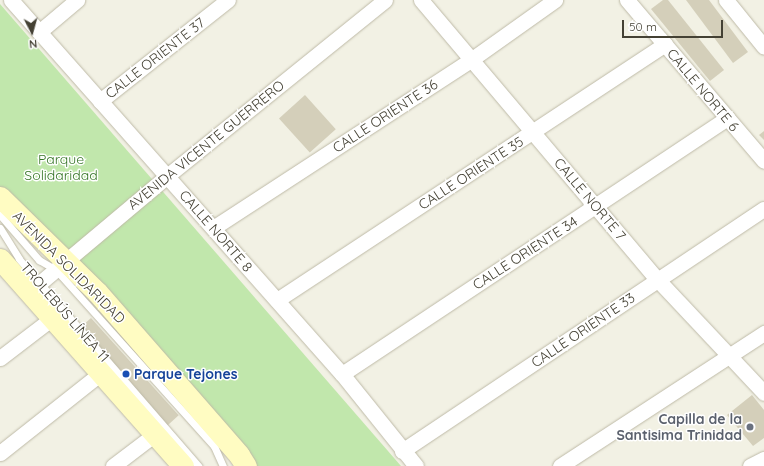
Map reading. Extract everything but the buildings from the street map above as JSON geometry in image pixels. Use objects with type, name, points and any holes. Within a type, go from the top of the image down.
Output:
[{"type":"street","name":"CALLE NORTE 8","points":[[11,0],[342,374],[402,451],[416,466]]},
{"type":"street","points":[[39,32],[77,0]]},
{"type":"street","name":"CALLE ORIENTE 37","points":[[100,101],[228,0]]},
{"type":"street","name":"AVENIDA VICENTE GUERRERO","points":[[35,287],[167,176],[385,0]]},
{"type":"street","name":"CALLE NORTE 7","points":[[421,0],[658,280],[730,354],[764,393]]},
{"type":"street","name":"CALLE ORIENTE 36","points":[[213,228],[472,59],[555,0]]},
{"type":"street","name":"CALLE NORTE 6","points":[[627,0],[764,161]]},
{"type":"street","points":[[730,1],[764,47]]},
{"type":"street","name":"CALLE ORIENTE 35","points":[[277,300],[533,133],[665,44]]},
{"type":"street","name":"CALLE ORIENTE 34","points":[[342,374],[728,118]]},
{"type":"street","name":"AVENIDA SOLIDARIDAD","points":[[0,196],[61,266],[97,292],[239,455],[246,466]]},
{"type":"street","name":"CALLE ORIENTE 33","points":[[402,451],[764,209]]},
{"type":"street","points":[[0,259],[35,287],[51,319],[101,372],[183,466]]},
{"type":"street","points":[[0,358],[51,319]]},
{"type":"street","points":[[560,466],[764,333]]},
{"type":"street","points":[[0,453],[101,372]]},
{"type":"street","points":[[113,466],[155,434]]},
{"type":"street","points":[[750,466],[764,459]]},
{"type":"lane","name":"TROLEBÚS LÍNEA 11","points":[[0,216],[38,260],[61,266],[214,446],[223,466]]},
{"type":"lane","name":"TROLEBÚS LÍNEA 11","points":[[0,228],[35,287],[198,466]]},
{"type":"green space","name":"Parque Solidaridad","points":[[0,4],[401,466],[250,466],[0,190]]},
{"type":"place","name":"Parque Tejones","points":[[126,374]]},
{"type":"place","name":"Capilla de la Santisima Trinidad","points":[[750,427]]}]
